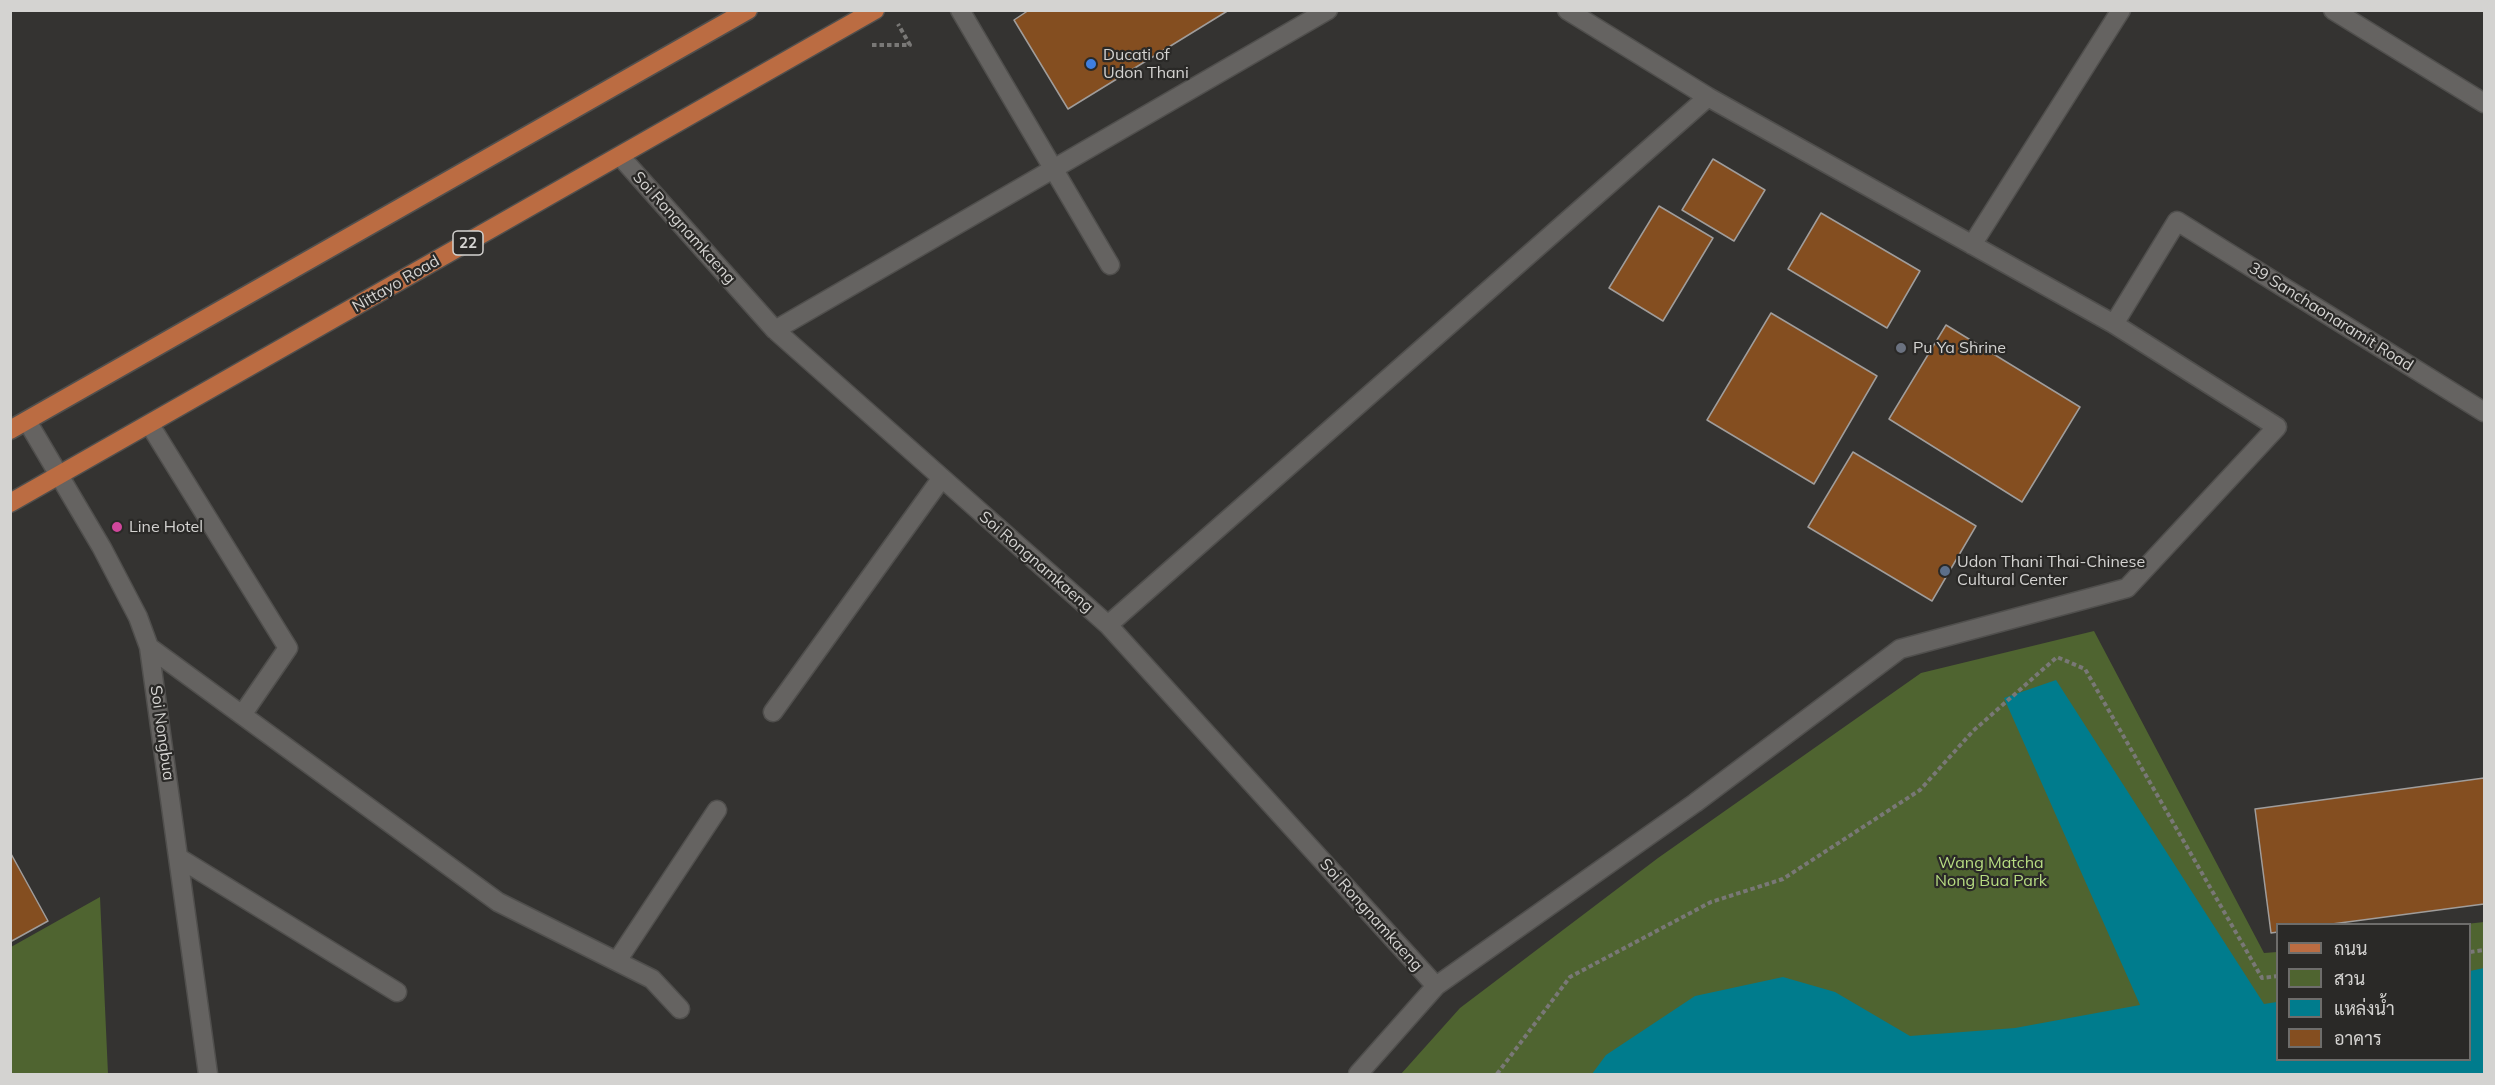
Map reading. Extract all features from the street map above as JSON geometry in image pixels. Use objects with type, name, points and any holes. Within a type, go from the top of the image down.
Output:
[{"type":"main road","points":[[10,430],[748,10]]},
{"type":"main road","name":"Nittayo Road","points":[[10,503],[875,10]]},
{"type":"street","points":[[960,10],[1110,266]]},
{"type":"street","points":[[775,330],[1328,10]]},
{"type":"street","points":[[1358,1074],[1436,986],[1695,803],[1900,649],[2127,588],[2277,427],[2114,324],[1708,97],[1567,10]]},
{"type":"street","points":[[1972,245],[2121,10]]},
{"type":"street","points":[[2333,10],[2484,103]]},
{"type":"street","points":[[1108,625],[1708,97]]},
{"type":"street","name":"Soi Rongnamkaeng","points":[[620,156],[775,330],[1108,625],[1436,986]]},
{"type":"street","name":"39 Sanchaonaramit Road","points":[[2114,324],[2177,221],[2484,412]]},
{"type":"street","name":"Soi Nongbua","points":[[27,421],[61,476],[138,617],[149,647],[208,1074]]},
{"type":"street","points":[[150,425],[288,648],[242,715]]},
{"type":"street","points":[[773,712],[941,478]]},
{"type":"street","points":[[149,647],[498,902],[652,979],[680,1009]]},
{"type":"street","points":[[617,962],[717,810]]},
{"type":"street","points":[[179,858],[397,992]]},
{"type":"path","points":[[895,19],[910,45]]},
{"type":"path","points":[[1497,1074],[1570,977],[1711,903],[1783,879],[1920,790],[1973,731],[2057,657],[2085,669],[2262,978],[2276,976]]},
{"type":"green space","name":"Wang Matcha Nong Bua Park","points":[[2094,631],[2264,953],[2276,952],[2276,1061],[2471,1061],[2471,923],[2484,922],[2484,1074],[1401,1074],[1460,1008],[1658,858],[1921,673]]},
{"type":"green space","points":[[100,897],[108,1074],[11,1074],[11,947]]},
{"type":"water","points":[[2056,680],[2264,1004],[2276,1002],[2276,1061],[2471,1061],[2471,971],[2484,968],[2484,1074],[1592,1074],[1606,1055],[1695,996],[1783,977],[1835,992],[1910,1036],[2015,1028],[2140,1005],[2004,698]]},
{"type":"building","name":"Ducati of Udon Thani","points":[[1029,10],[1229,10],[1068,109],[1014,20]]},
{"type":"building","points":[[1713,159],[1765,190],[1734,241],[1682,210]]},
{"type":"building","points":[[1659,206],[1713,238],[1663,321],[1609,288]]},
{"type":"building","points":[[1821,213],[1920,271],[1887,328],[1788,269]]},
{"type":"building","points":[[1771,313],[1877,376],[1814,484],[1707,420]]},
{"type":"building","points":[[1946,325],[2080,407],[2022,502],[1889,419]]},
{"type":"building","points":[[1853,452],[1976,526],[1932,601],[1808,527]]},
{"type":"building","points":[[2484,778],[2484,904],[2340,923],[2276,923],[2276,932],[2271,933],[2255,809]]},
{"type":"building","points":[[10,852],[48,921],[10,942]]},
{"type":"place","name":"Ducati of Udon Thani","points":[[1091,64]]},
{"type":"place","name":"Pu Ya Shrine","points":[[1901,348]]},
{"type":"place","name":"Line Hotel","points":[[117,527]]},
{"type":"place","name":"Udon Thani Thai-Chinese Cultural Center","points":[[1945,571]]}]
